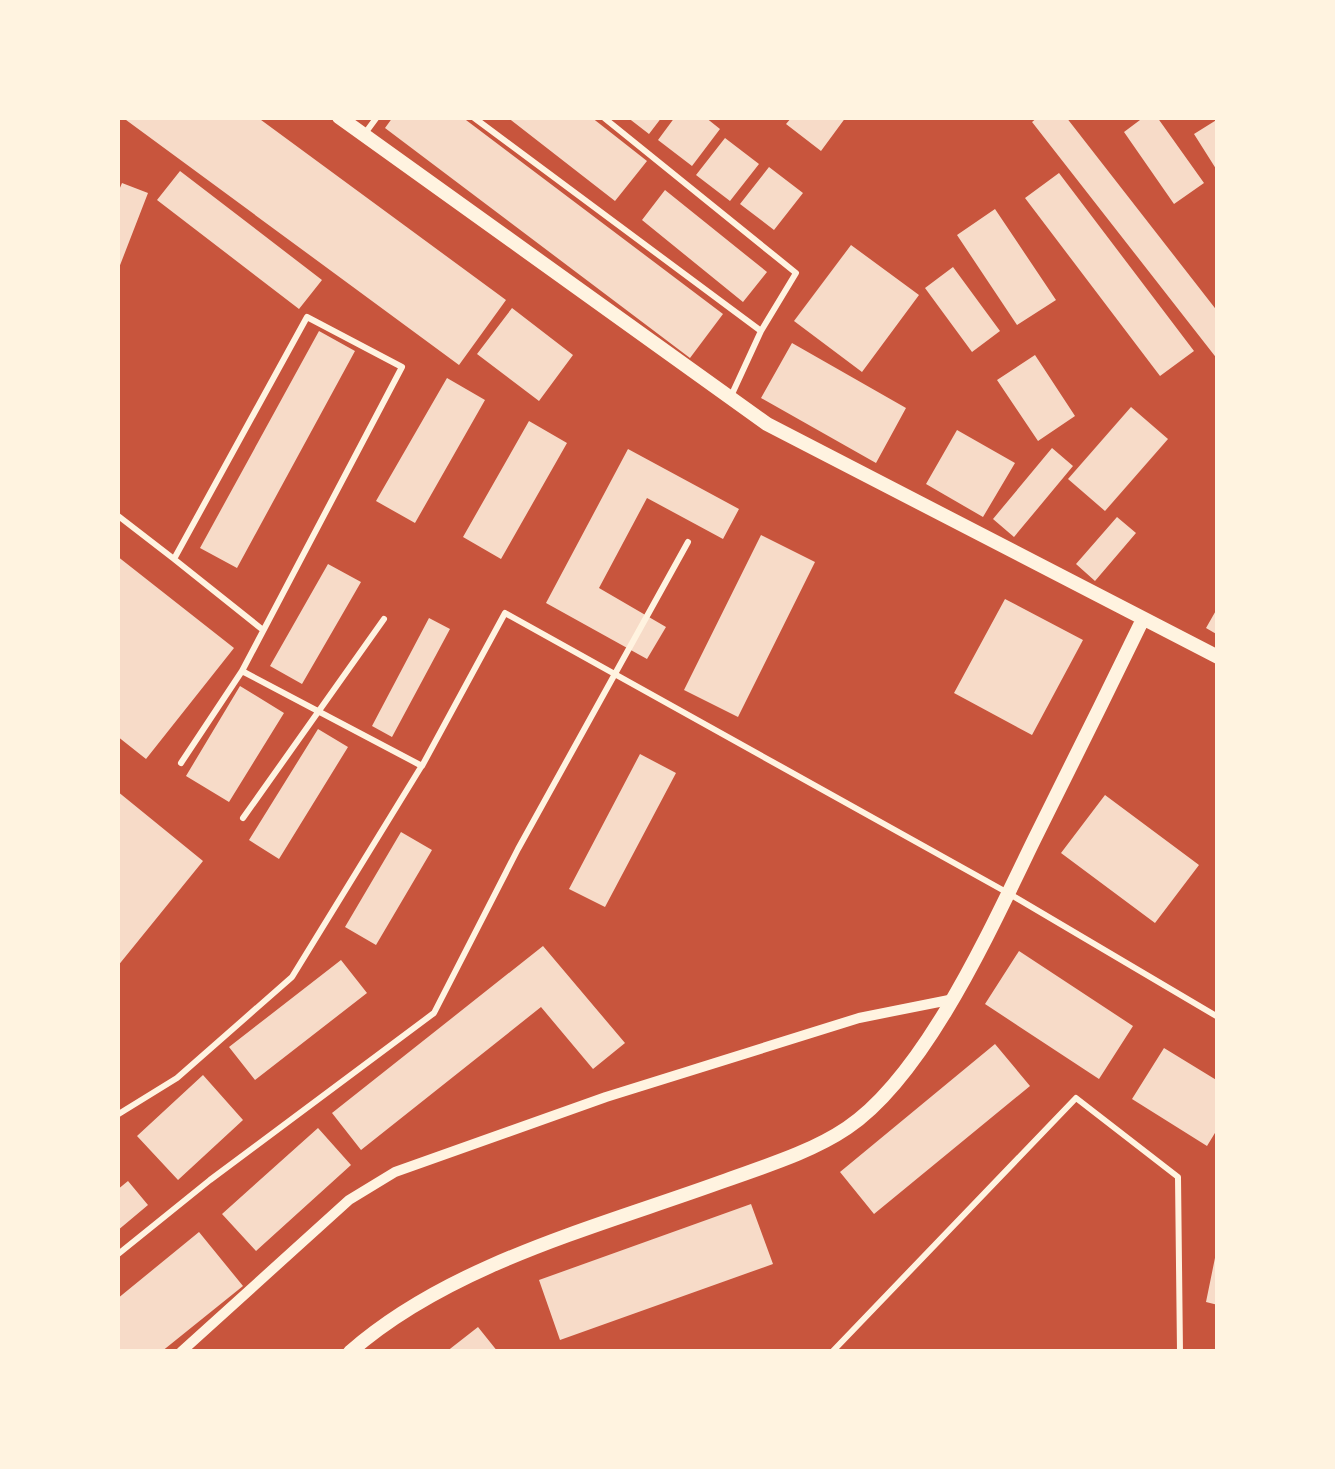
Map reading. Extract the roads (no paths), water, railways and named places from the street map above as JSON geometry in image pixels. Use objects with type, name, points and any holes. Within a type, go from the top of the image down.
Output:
[{"type":"street","points":[[339,117],[788,435],[1218,658]]},
{"type":"street","points":[[350,1352],[376,1329],[436,1291],[502,1262],[786,1158],[845,1130],[883,1099],[975,960],[1143,619]]},
{"type":"street","points":[[181,1352],[349,1200],[395,1172],[648,1084],[859,1018],[949,1000]]},
{"type":"lane","points":[[364,135],[377,117]]},
{"type":"lane","points":[[473,117],[761,331]]},
{"type":"lane","points":[[603,117],[796,273],[761,331],[730,398]]},
{"type":"lane","points":[[174,560],[307,317],[402,367],[242,671],[181,763]]},
{"type":"lane","points":[[117,515],[263,630]]},
{"type":"lane","points":[[117,1256],[210,1180],[434,1013],[518,849],[688,542]]},
{"type":"lane","points":[[117,1115],[177,1078],[292,977],[422,766],[505,613],[1008,893],[1218,1017]]},
{"type":"lane","points":[[243,818],[384,620]]},
{"type":"lane","points":[[242,671],[422,766]]},
{"type":"lane","points":[[832,1352],[1076,1098],[1178,1177],[1180,1352]]}]
